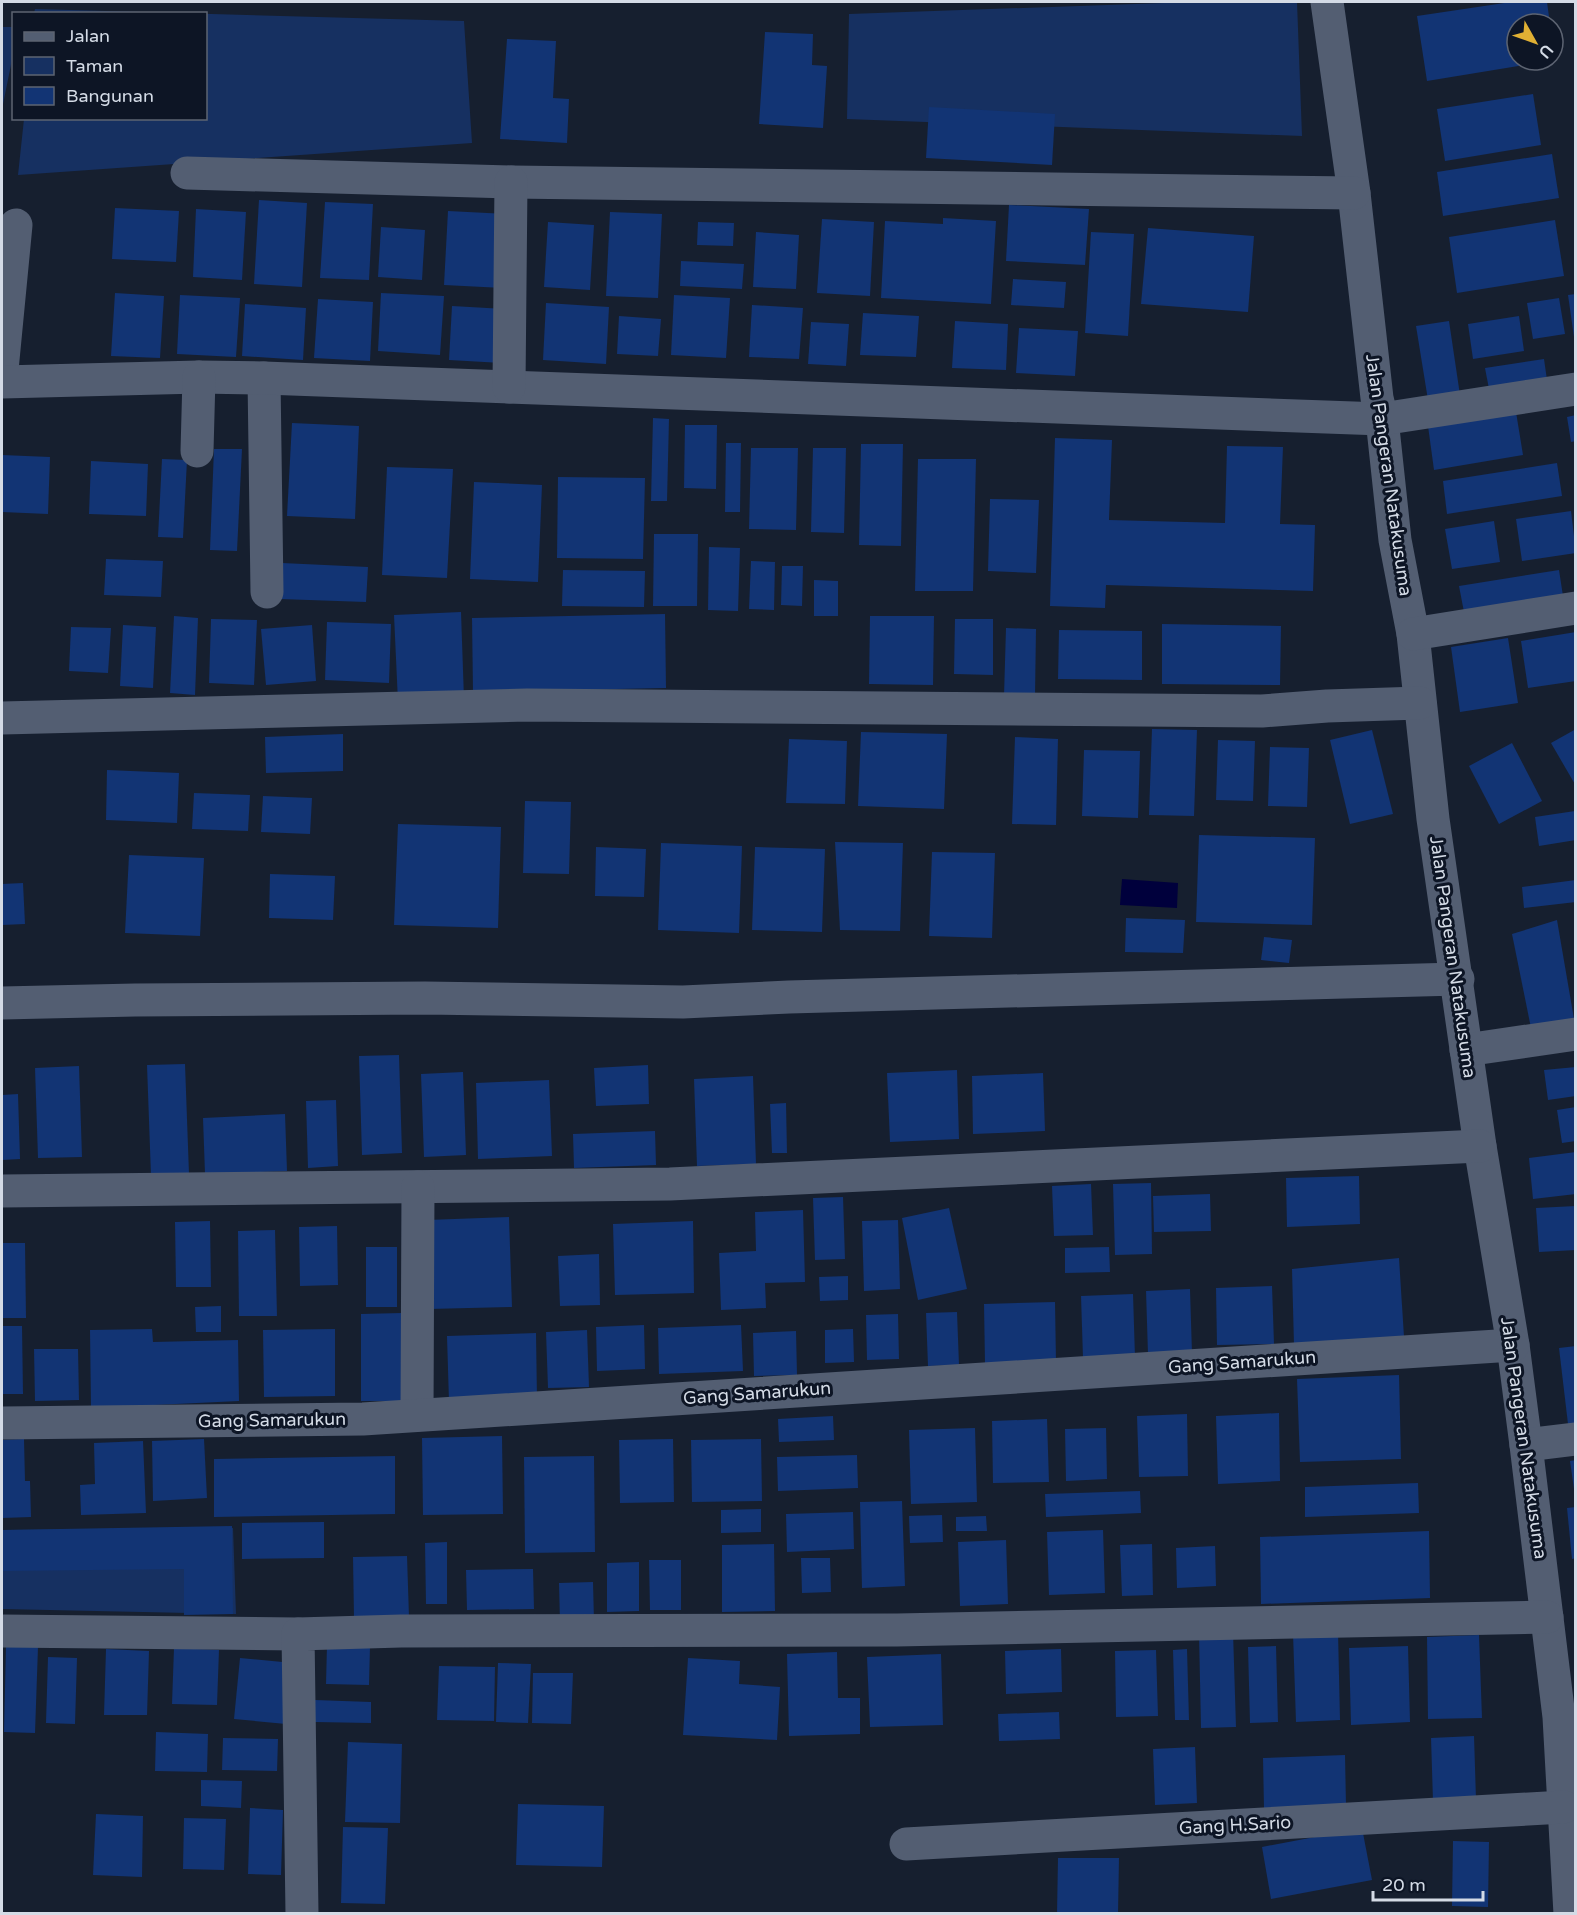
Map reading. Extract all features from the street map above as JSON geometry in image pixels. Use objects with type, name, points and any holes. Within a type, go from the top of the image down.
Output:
[{"type":"street","name":"Jalan Pangeran Natakusuma","points":[[1326,2],[1354,193],[1395,540],[1413,634],[1433,819],[1458,979],[1480,1146],[1513,1345],[1547,1617],[1567,1716],[1564,1807],[1570,1914]]},
{"type":"street","points":[[187,173],[511,182],[1354,193]]},
{"type":"street","points":[[508,387],[511,182]]},
{"type":"street","points":[[2,370],[16,225]]},
{"type":"street","points":[[2,382],[199,377],[264,378],[1382,419],[1575,389]]},
{"type":"street","points":[[197,451],[199,377]]},
{"type":"street","points":[[264,378],[267,592]]},
{"type":"street","points":[[1413,634],[1575,608]]},
{"type":"street","points":[[2,718],[527,705],[1262,711],[1420,703]]},
{"type":"street","points":[[2,1003],[425,998],[683,1002],[789,997],[1458,979]]},
{"type":"street","points":[[1466,1050],[1575,1034]]},
{"type":"street","points":[[2,1191],[670,1184],[1480,1146]]},
{"type":"street","points":[[417,1415],[418,1186]]},
{"type":"street","name":"Gang Samarukun","points":[[2,1422],[363,1419],[1513,1345]]},
{"type":"street","points":[[1526,1445],[1575,1439]]},
{"type":"street","points":[[2,1631],[298,1634],[401,1631],[897,1630],[1547,1617]]},
{"type":"street","points":[[298,1634],[302,1914]]},
{"type":"street","name":"Gang H.Sario","points":[[906,1844],[1564,1807]]},
{"type":"green space","points":[[1192,2],[1297,2],[1302,136],[847,119],[849,14]]},
{"type":"green space","points":[[35,9],[142,12],[34,12]]},
{"type":"green space","points":[[207,14],[464,21],[472,143],[18,175],[24,120],[207,120]]},
{"type":"green space","points":[[2,27],[12,27],[12,60],[2,109]]},
{"type":"green space","points":[[233,1528],[236,1614],[2,1609],[2,1530]]},
{"type":"shaded area","points":[[1122,879],[1178,883],[1177,908],[1120,905]]},
{"type":"building","points":[[1511,2],[1547,2],[1548,12],[1505,12],[1505,68],[1427,81],[1417,16]]},
{"type":"building","points":[[765,32],[813,34],[812,65],[827,66],[823,128],[759,124]]},
{"type":"building","points":[[507,39],[556,41],[553,98],[569,99],[567,143],[500,139]]},
{"type":"building","points":[[1533,94],[1541,145],[1445,161],[1437,109]]},
{"type":"building","points":[[929,107],[1055,114],[1052,165],[926,158]]},
{"type":"building","points":[[1552,154],[1559,198],[1443,216],[1437,172]]},
{"type":"building","points":[[259,200],[307,203],[302,287],[254,284]]},
{"type":"building","points":[[325,202],[373,204],[369,280],[320,278]]},
{"type":"building","points":[[1009,205],[1089,209],[1085,265],[1006,261]]},
{"type":"building","points":[[115,208],[179,211],[176,262],[112,259]]},
{"type":"building","points":[[196,209],[246,212],[242,280],[193,277]]},
{"type":"building","points":[[448,211],[507,214],[503,288],[444,285]]},
{"type":"building","points":[[610,212],[662,214],[658,298],[606,296]]},
{"type":"building","points":[[943,218],[996,221],[991,304],[881,298],[885,221],[943,224]]},
{"type":"building","points":[[822,219],[874,222],[870,296],[817,293]]},
{"type":"building","points":[[1555,220],[1564,276],[1457,293],[1449,237]]},
{"type":"building","points":[[548,222],[594,225],[590,290],[544,287]]},
{"type":"building","points":[[698,222],[734,223],[733,246],[697,245]]},
{"type":"building","points":[[381,227],[425,230],[422,280],[378,277]]},
{"type":"building","points":[[1148,228],[1254,236],[1248,312],[1141,304]]},
{"type":"building","points":[[756,232],[799,235],[796,289],[753,287]]},
{"type":"building","points":[[1091,232],[1134,234],[1128,336],[1085,333]]},
{"type":"building","points":[[681,261],[744,264],[742,289],[680,286]]},
{"type":"building","points":[[1013,279],[1066,282],[1064,308],[1011,305]]},
{"type":"building","points":[[115,293],[164,296],[160,358],[111,356]]},
{"type":"building","points":[[381,293],[444,296],[440,355],[378,351]]},
{"type":"building","points":[[1576,294],[1576,337],[1574,337],[1568,295]]},
{"type":"building","points":[[180,295],[240,298],[236,357],[177,354]]},
{"type":"building","points":[[674,295],[730,298],[726,358],[671,355]]},
{"type":"building","points":[[1559,298],[1565,334],[1533,339],[1527,303]]},
{"type":"building","points":[[318,299],[373,302],[370,361],[314,358]]},
{"type":"building","points":[[546,303],[609,307],[606,364],[543,360]]},
{"type":"building","points":[[245,304],[306,308],[303,360],[242,356]]},
{"type":"building","points":[[752,305],[803,308],[799,359],[749,357]]},
{"type":"building","points":[[452,306],[505,309],[502,363],[449,360]]},
{"type":"building","points":[[863,313],[919,316],[916,357],[860,355]]},
{"type":"building","points":[[619,316],[661,319],[658,356],[617,354]]},
{"type":"building","points":[[1519,316],[1524,351],[1473,359],[1468,324]]},
{"type":"building","points":[[955,321],[1008,324],[1006,370],[952,368]]},
{"type":"building","points":[[1449,321],[1460,395],[1428,400],[1416,326]]},
{"type":"building","points":[[811,322],[849,324],[846,366],[808,364]]},
{"type":"building","points":[[1019,328],[1078,331],[1075,376],[1016,373]]},
{"type":"building","points":[[1544,359],[1547,380],[1489,389],[1485,368]]},
{"type":"building","points":[[1516,412],[1523,455],[1434,470],[1428,426]]},
{"type":"building","points":[[1576,415],[1576,441],[1571,442],[1567,417]]},
{"type":"building","points":[[653,418],[669,419],[667,501],[651,501]]},
{"type":"building","points":[[292,423],[359,426],[355,519],[287,516]]},
{"type":"building","points":[[685,425],[717,425],[716,489],[684,488]]},
{"type":"building","points":[[1055,438],[1112,440],[1109,520],[1225,523],[1227,446],[1283,447],[1280,524],[1315,525],[1313,591],[1106,585],[1105,608],[1050,606]]},
{"type":"building","points":[[726,443],[741,443],[740,512],[725,512]]},
{"type":"building","points":[[861,444],[903,444],[901,546],[859,545]]},
{"type":"building","points":[[751,448],[798,448],[796,530],[749,529]]},
{"type":"building","points":[[813,448],[846,448],[844,533],[811,532]]},
{"type":"building","points":[[214,449],[242,449],[237,551],[210,550]]},
{"type":"building","points":[[2,455],[50,457],[48,514],[2,512]]},
{"type":"building","points":[[162,459],[187,460],[183,538],[158,537]]},
{"type":"building","points":[[918,459],[976,459],[973,591],[915,591]]},
{"type":"building","points":[[91,461],[148,464],[146,516],[89,514]]},
{"type":"building","points":[[1557,463],[1562,496],[1447,514],[1443,481]]},
{"type":"building","points":[[387,467],[453,469],[447,578],[382,575]]},
{"type":"building","points":[[558,477],[645,478],[643,559],[557,558]]},
{"type":"building","points":[[474,482],[542,485],[538,582],[470,579]]},
{"type":"building","points":[[990,499],[1039,500],[1036,573],[988,571]]},
{"type":"building","points":[[1571,511],[1576,553],[1522,561],[1516,519]]},
{"type":"building","points":[[1494,521],[1500,562],[1452,569],[1445,529]]},
{"type":"building","points":[[654,534],[698,534],[697,606],[653,606]]},
{"type":"building","points":[[709,547],[740,548],[738,611],[708,610]]},
{"type":"building","points":[[106,559],[163,561],[161,597],[104,595]]},
{"type":"building","points":[[751,561],[775,562],[774,610],[749,609]]},
{"type":"building","points":[[282,563],[368,567],[366,602],[280,599]]},
{"type":"building","points":[[782,566],[803,566],[802,606],[781,605]]},
{"type":"building","points":[[563,570],[645,571],[644,607],[562,606]]},
{"type":"building","points":[[1559,570],[1563,596],[1464,612],[1459,586]]},
{"type":"building","points":[[814,580],[838,581],[838,616],[814,616]]},
{"type":"building","points":[[461,612],[464,699],[398,702],[394,615]]},
{"type":"building","points":[[665,614],[666,688],[473,692],[472,618]]},
{"type":"building","points":[[174,616],[198,618],[195,695],[170,693]]},
{"type":"building","points":[[870,616],[934,616],[933,685],[869,684]]},
{"type":"building","points":[[211,619],[257,620],[254,685],[209,683]]},
{"type":"building","points":[[955,619],[993,619],[993,675],[954,674]]},
{"type":"building","points":[[327,622],[391,624],[389,683],[325,680]]},
{"type":"building","points":[[1162,624],[1281,626],[1280,685],[1162,684]]},
{"type":"building","points":[[123,625],[156,627],[153,688],[120,686]]},
{"type":"building","points":[[312,625],[316,681],[266,685],[261,629]]},
{"type":"building","points":[[71,627],[111,628],[108,673],[69,671]]},
{"type":"building","points":[[1006,628],[1036,629],[1035,696],[1004,696]]},
{"type":"building","points":[[1059,630],[1142,631],[1142,680],[1058,679]]},
{"type":"building","points":[[1576,632],[1576,681],[1528,688],[1521,641]]},
{"type":"building","points":[[1508,638],[1518,703],[1460,712],[1451,647]]},
{"type":"building","points":[[1152,729],[1197,730],[1194,816],[1149,815]]},
{"type":"building","points":[[1576,729],[1576,786],[1551,743]]},
{"type":"building","points":[[1372,730],[1393,814],[1350,824],[1330,740]]},
{"type":"building","points":[[861,732],[947,734],[944,809],[858,806]]},
{"type":"building","points":[[343,734],[343,771],[266,773],[265,737]]},
{"type":"building","points":[[1015,737],[1058,739],[1056,825],[1012,824]]},
{"type":"building","points":[[789,739],[847,741],[845,804],[786,803]]},
{"type":"building","points":[[1218,740],[1255,741],[1253,801],[1216,800]]},
{"type":"building","points":[[1512,743],[1542,801],[1499,824],[1469,766]]},
{"type":"building","points":[[1270,747],[1309,748],[1307,807],[1268,806]]},
{"type":"building","points":[[1084,750],[1140,751],[1138,818],[1082,816]]},
{"type":"building","points":[[107,770],[179,773],[177,823],[106,820]]},
{"type":"building","points":[[194,793],[250,795],[248,831],[192,829]]},
{"type":"building","points":[[263,796],[312,798],[310,834],[261,832]]},
{"type":"building","points":[[525,801],[571,802],[569,874],[523,873]]},
{"type":"building","points":[[1575,811],[1576,840],[1539,846],[1535,817]]},
{"type":"building","points":[[398,824],[501,827],[498,928],[394,925]]},
{"type":"building","points":[[1199,835],[1315,838],[1312,925],[1196,922]]},
{"type":"building","points":[[835,842],[903,843],[900,931],[840,930]]},
{"type":"building","points":[[661,843],[742,846],[739,933],[658,930]]},
{"type":"building","points":[[596,847],[646,849],[644,897],[595,896]]},
{"type":"building","points":[[755,847],[825,849],[822,932],[752,930]]},
{"type":"building","points":[[932,852],[995,853],[992,938],[929,936]]},
{"type":"building","points":[[129,855],[204,858],[200,936],[125,933]]},
{"type":"building","points":[[270,874],[335,876],[333,920],[269,918]]},
{"type":"building","points":[[1576,880],[1576,902],[1524,908],[1522,887]]},
{"type":"building","points":[[23,883],[25,924],[2,925],[2,884]]},
{"type":"building","points":[[1126,918],[1185,920],[1183,953],[1125,952]]},
{"type":"building","points":[[1557,920],[1574,1019],[1531,1028],[1512,934]]},
{"type":"building","points":[[1264,937],[1292,940],[1289,963],[1261,960]]},
{"type":"building","points":[[399,1055],[402,1153],[362,1155],[359,1056]]},
{"type":"building","points":[[185,1064],[189,1174],[151,1176],[147,1065]]},
{"type":"building","points":[[648,1065],[649,1104],[596,1106],[594,1068]]},
{"type":"building","points":[[79,1066],[82,1157],[38,1158],[35,1068]]},
{"type":"building","points":[[1576,1067],[1576,1096],[1548,1100],[1544,1070]]},
{"type":"building","points":[[957,1070],[959,1139],[890,1142],[887,1073]]},
{"type":"building","points":[[463,1072],[466,1155],[424,1157],[421,1074]]},
{"type":"building","points":[[1043,1073],[1045,1131],[973,1134],[972,1076]]},
{"type":"building","points":[[753,1076],[756,1164],[697,1166],[694,1079]]},
{"type":"building","points":[[549,1080],[552,1156],[478,1159],[476,1083]]},
{"type":"building","points":[[18,1094],[20,1159],[2,1160],[2,1095]]},
{"type":"building","points":[[336,1100],[338,1166],[308,1168],[306,1101]]},
{"type":"building","points":[[786,1103],[787,1153],[772,1153],[770,1104]]},
{"type":"building","points":[[1576,1107],[1576,1141],[1562,1143],[1557,1110]]},
{"type":"building","points":[[285,1114],[287,1171],[205,1174],[203,1118]]},
{"type":"building","points":[[655,1131],[656,1165],[574,1168],[573,1134]]},
{"type":"building","points":[[1576,1152],[1576,1194],[1533,1199],[1529,1158]]},
{"type":"building","points":[[1359,1176],[1360,1224],[1287,1227],[1286,1178]]},
{"type":"building","points":[[1151,1183],[1152,1254],[1115,1255],[1113,1184]]},
{"type":"building","points":[[1091,1184],[1093,1235],[1054,1236],[1052,1186]]},
{"type":"building","points":[[1210,1194],[1211,1231],[1154,1232],[1153,1196]]},
{"type":"building","points":[[843,1197],[845,1259],[815,1260],[813,1198]]},
{"type":"building","points":[[1576,1206],[1576,1250],[1539,1252],[1536,1208]]},
{"type":"building","points":[[949,1208],[967,1289],[918,1300],[902,1218]]},
{"type":"building","points":[[803,1210],[805,1282],[765,1283],[766,1308],[721,1310],[719,1253],[756,1251],[755,1212]]},
{"type":"building","points":[[509,1217],[512,1307],[429,1309],[427,1220]]},
{"type":"building","points":[[898,1220],[900,1289],[864,1291],[862,1221]]},
{"type":"building","points":[[210,1221],[211,1287],[176,1287],[175,1222]]},
{"type":"building","points":[[693,1221],[694,1293],[615,1295],[613,1224]]},
{"type":"building","points":[[337,1226],[338,1285],[300,1286],[299,1227]]},
{"type":"building","points":[[275,1230],[277,1316],[239,1316],[238,1231]]},
{"type":"building","points":[[2,1243],[25,1243],[26,1318],[2,1318]]},
{"type":"building","points":[[366,1247],[397,1247],[397,1307],[366,1307]]},
{"type":"building","points":[[1109,1247],[1110,1272],[1065,1273],[1065,1248]]},
{"type":"building","points":[[599,1254],[600,1305],[560,1306],[558,1256]]},
{"type":"building","points":[[1399,1258],[1404,1337],[1294,1345],[1292,1269]]},
{"type":"building","points":[[848,1276],[848,1300],[820,1301],[819,1277]]},
{"type":"building","points":[[1272,1286],[1274,1344],[1217,1345],[1216,1288]]},
{"type":"building","points":[[1190,1289],[1192,1354],[1148,1355],[1146,1291]]},
{"type":"building","points":[[1133,1294],[1135,1357],[1083,1358],[1081,1296]]},
{"type":"building","points":[[1055,1302],[1056,1362],[985,1364],[984,1304]]},
{"type":"building","points":[[221,1306],[221,1332],[196,1332],[195,1307]]},
{"type":"building","points":[[957,1312],[959,1365],[928,1366],[926,1313]]},
{"type":"building","points":[[402,1313],[403,1401],[361,1401],[361,1314]]},
{"type":"building","points":[[898,1314],[899,1359],[867,1360],[866,1315]]},
{"type":"building","points":[[644,1325],[645,1369],[597,1371],[596,1327]]},
{"type":"building","points":[[741,1325],[743,1371],[659,1374],[658,1328]]},
{"type":"building","points":[[2,1326],[22,1326],[23,1394],[2,1394]]},
{"type":"building","points":[[152,1329],[153,1342],[238,1340],[239,1401],[91,1408],[90,1330]]},
{"type":"building","points":[[335,1329],[335,1396],[264,1397],[263,1330]]},
{"type":"building","points":[[853,1329],[854,1362],[825,1363],[825,1330]]},
{"type":"building","points":[[587,1330],[589,1387],[548,1388],[546,1332]]},
{"type":"building","points":[[796,1331],[797,1375],[754,1376],[753,1333]]},
{"type":"building","points":[[536,1333],[537,1399],[449,1402],[447,1336]]},
{"type":"building","points":[[1576,1346],[1576,1423],[1568,1424],[1559,1348]]},
{"type":"building","points":[[34,1349],[78,1349],[79,1400],[35,1401]]},
{"type":"building","points":[[1399,1375],[1401,1459],[1300,1462],[1297,1379]]},
{"type":"building","points":[[1279,1413],[1280,1481],[1218,1484],[1216,1416]]},
{"type":"building","points":[[1187,1414],[1188,1476],[1139,1477],[1137,1416]]},
{"type":"building","points":[[833,1416],[834,1440],[779,1442],[778,1419]]},
{"type":"building","points":[[1047,1419],[1049,1482],[993,1483],[992,1421]]},
{"type":"building","points":[[975,1428],[977,1502],[911,1504],[909,1430]]},
{"type":"building","points":[[1106,1428],[1107,1479],[1066,1481],[1065,1429]]},
{"type":"building","points":[[502,1436],[503,1514],[423,1515],[422,1438]]},
{"type":"building","points":[[24,1439],[25,1481],[30,1481],[31,1517],[2,1518],[2,1440]]},
{"type":"building","points":[[204,1439],[207,1498],[153,1501],[152,1441]]},
{"type":"building","points":[[673,1439],[674,1502],[620,1503],[619,1440]]},
{"type":"building","points":[[761,1439],[762,1501],[692,1502],[691,1440]]},
{"type":"building","points":[[143,1441],[146,1513],[81,1515],[80,1485],[95,1484],[94,1443]]},
{"type":"building","points":[[857,1455],[858,1488],[778,1491],[777,1457]]},
{"type":"building","points":[[395,1456],[395,1514],[214,1517],[214,1459]]},
{"type":"building","points":[[594,1456],[595,1552],[525,1553],[524,1457]]},
{"type":"building","points":[[1576,1460],[1576,1489],[1574,1489],[1570,1461]]},
{"type":"building","points":[[1418,1483],[1419,1513],[1305,1517],[1305,1487]]},
{"type":"building","points":[[1140,1491],[1141,1513],[1046,1517],[1045,1494]]},
{"type":"building","points":[[902,1501],[905,1586],[862,1588],[860,1502]]},
{"type":"building","points":[[1576,1507],[1576,1558],[1572,1559],[1567,1508]]},
{"type":"building","points":[[761,1509],[761,1532],[721,1533],[721,1510]]},
{"type":"building","points":[[853,1512],[854,1549],[787,1552],[786,1514]]},
{"type":"building","points":[[942,1515],[943,1542],[910,1543],[909,1516]]},
{"type":"building","points":[[986,1516],[987,1531],[956,1531],[956,1517]]},
{"type":"building","points":[[324,1522],[324,1558],[242,1559],[242,1523]]},
{"type":"building","points":[[232,1526],[233,1614],[184,1615],[184,1569],[2,1571],[2,1530]]},
{"type":"building","points":[[1103,1530],[1105,1593],[1049,1595],[1047,1532]]},
{"type":"building","points":[[1429,1531],[1430,1598],[1261,1604],[1260,1537]]},
{"type":"building","points":[[1006,1540],[1008,1604],[960,1606],[958,1542]]},
{"type":"building","points":[[447,1542],[447,1604],[426,1604],[425,1543]]},
{"type":"building","points":[[774,1544],[775,1611],[722,1612],[722,1545]]},
{"type":"building","points":[[1152,1544],[1153,1595],[1122,1596],[1120,1545]]},
{"type":"building","points":[[1215,1546],[1216,1586],[1177,1588],[1176,1548]]},
{"type":"building","points":[[407,1556],[409,1617],[354,1618],[353,1557]]},
{"type":"building","points":[[801,1558],[830,1558],[831,1592],[802,1593]]},
{"type":"building","points":[[649,1560],[681,1560],[681,1610],[650,1610]]},
{"type":"building","points":[[639,1562],[639,1611],[607,1612],[607,1563]]},
{"type":"building","points":[[533,1569],[534,1609],[467,1610],[466,1570]]},
{"type":"building","points":[[593,1582],[594,1621],[560,1622],[559,1583]]},
{"type":"building","points":[[1338,1631],[1340,1720],[1296,1722],[1293,1633]]},
{"type":"building","points":[[1233,1632],[1236,1727],[1201,1728],[1199,1633]]},
{"type":"building","points":[[1479,1635],[1482,1718],[1428,1719],[1427,1637]]},
{"type":"building","points":[[327,1645],[370,1647],[369,1685],[326,1684]]},
{"type":"building","points":[[6,1646],[38,1647],[35,1733],[4,1732]]},
{"type":"building","points":[[1276,1646],[1278,1722],[1250,1723],[1248,1647]]},
{"type":"building","points":[[1408,1646],[1410,1722],[1351,1725],[1349,1648]]},
{"type":"building","points":[[174,1648],[219,1650],[217,1705],[172,1704]]},
{"type":"building","points":[[106,1649],[149,1651],[147,1715],[104,1715]]},
{"type":"building","points":[[1061,1649],[1062,1692],[1006,1694],[1005,1651]]},
{"type":"building","points":[[1187,1649],[1189,1720],[1175,1720],[1173,1650]]},
{"type":"building","points":[[1156,1650],[1158,1716],[1116,1717],[1115,1651]]},
{"type":"building","points":[[837,1652],[838,1698],[860,1698],[860,1734],[789,1736],[787,1654]]},
{"type":"building","points":[[941,1654],[943,1725],[870,1727],[867,1657]]},
{"type":"building","points":[[48,1657],[77,1658],[75,1724],[46,1723]]},
{"type":"building","points":[[240,1658],[293,1663],[286,1724],[234,1719]]},
{"type":"building","points":[[688,1658],[740,1661],[739,1684],[780,1687],[777,1740],[683,1735]]},
{"type":"building","points":[[498,1663],[531,1664],[528,1723],[496,1722]]},
{"type":"building","points":[[439,1666],[495,1667],[494,1721],[437,1720]]},
{"type":"building","points":[[533,1673],[573,1673],[571,1724],[532,1723]]},
{"type":"building","points":[[315,1700],[371,1702],[371,1723],[315,1722]]},
{"type":"building","points":[[1059,1712],[1060,1739],[999,1741],[998,1714]]},
{"type":"building","points":[[156,1732],[208,1734],[207,1772],[155,1771]]},
{"type":"building","points":[[1474,1736],[1476,1800],[1433,1802],[1431,1738]]},
{"type":"building","points":[[223,1738],[278,1739],[277,1771],[222,1770]]},
{"type":"building","points":[[348,1742],[402,1744],[400,1823],[345,1822]]},
{"type":"building","points":[[1195,1747],[1197,1803],[1155,1805],[1153,1749]]},
{"type":"building","points":[[1345,1755],[1346,1805],[1264,1808],[1263,1758]]},
{"type":"building","points":[[201,1780],[242,1781],[241,1808],[201,1806]]},
{"type":"building","points":[[518,1804],[604,1806],[602,1867],[516,1865]]},
{"type":"building","points":[[250,1808],[283,1810],[281,1875],[248,1874]]},
{"type":"building","points":[[96,1814],[143,1816],[142,1877],[93,1875]]},
{"type":"building","points":[[184,1818],[226,1819],[224,1870],[183,1869]]},
{"type":"building","points":[[343,1827],[388,1828],[385,1904],[341,1903]]},
{"type":"building","points":[[1362,1828],[1372,1880],[1271,1899],[1262,1847]]},
{"type":"building","points":[[1453,1841],[1489,1842],[1488,1907],[1452,1906]]},
{"type":"building","points":[[1058,1858],[1119,1858],[1118,1914],[1057,1914]]}]
